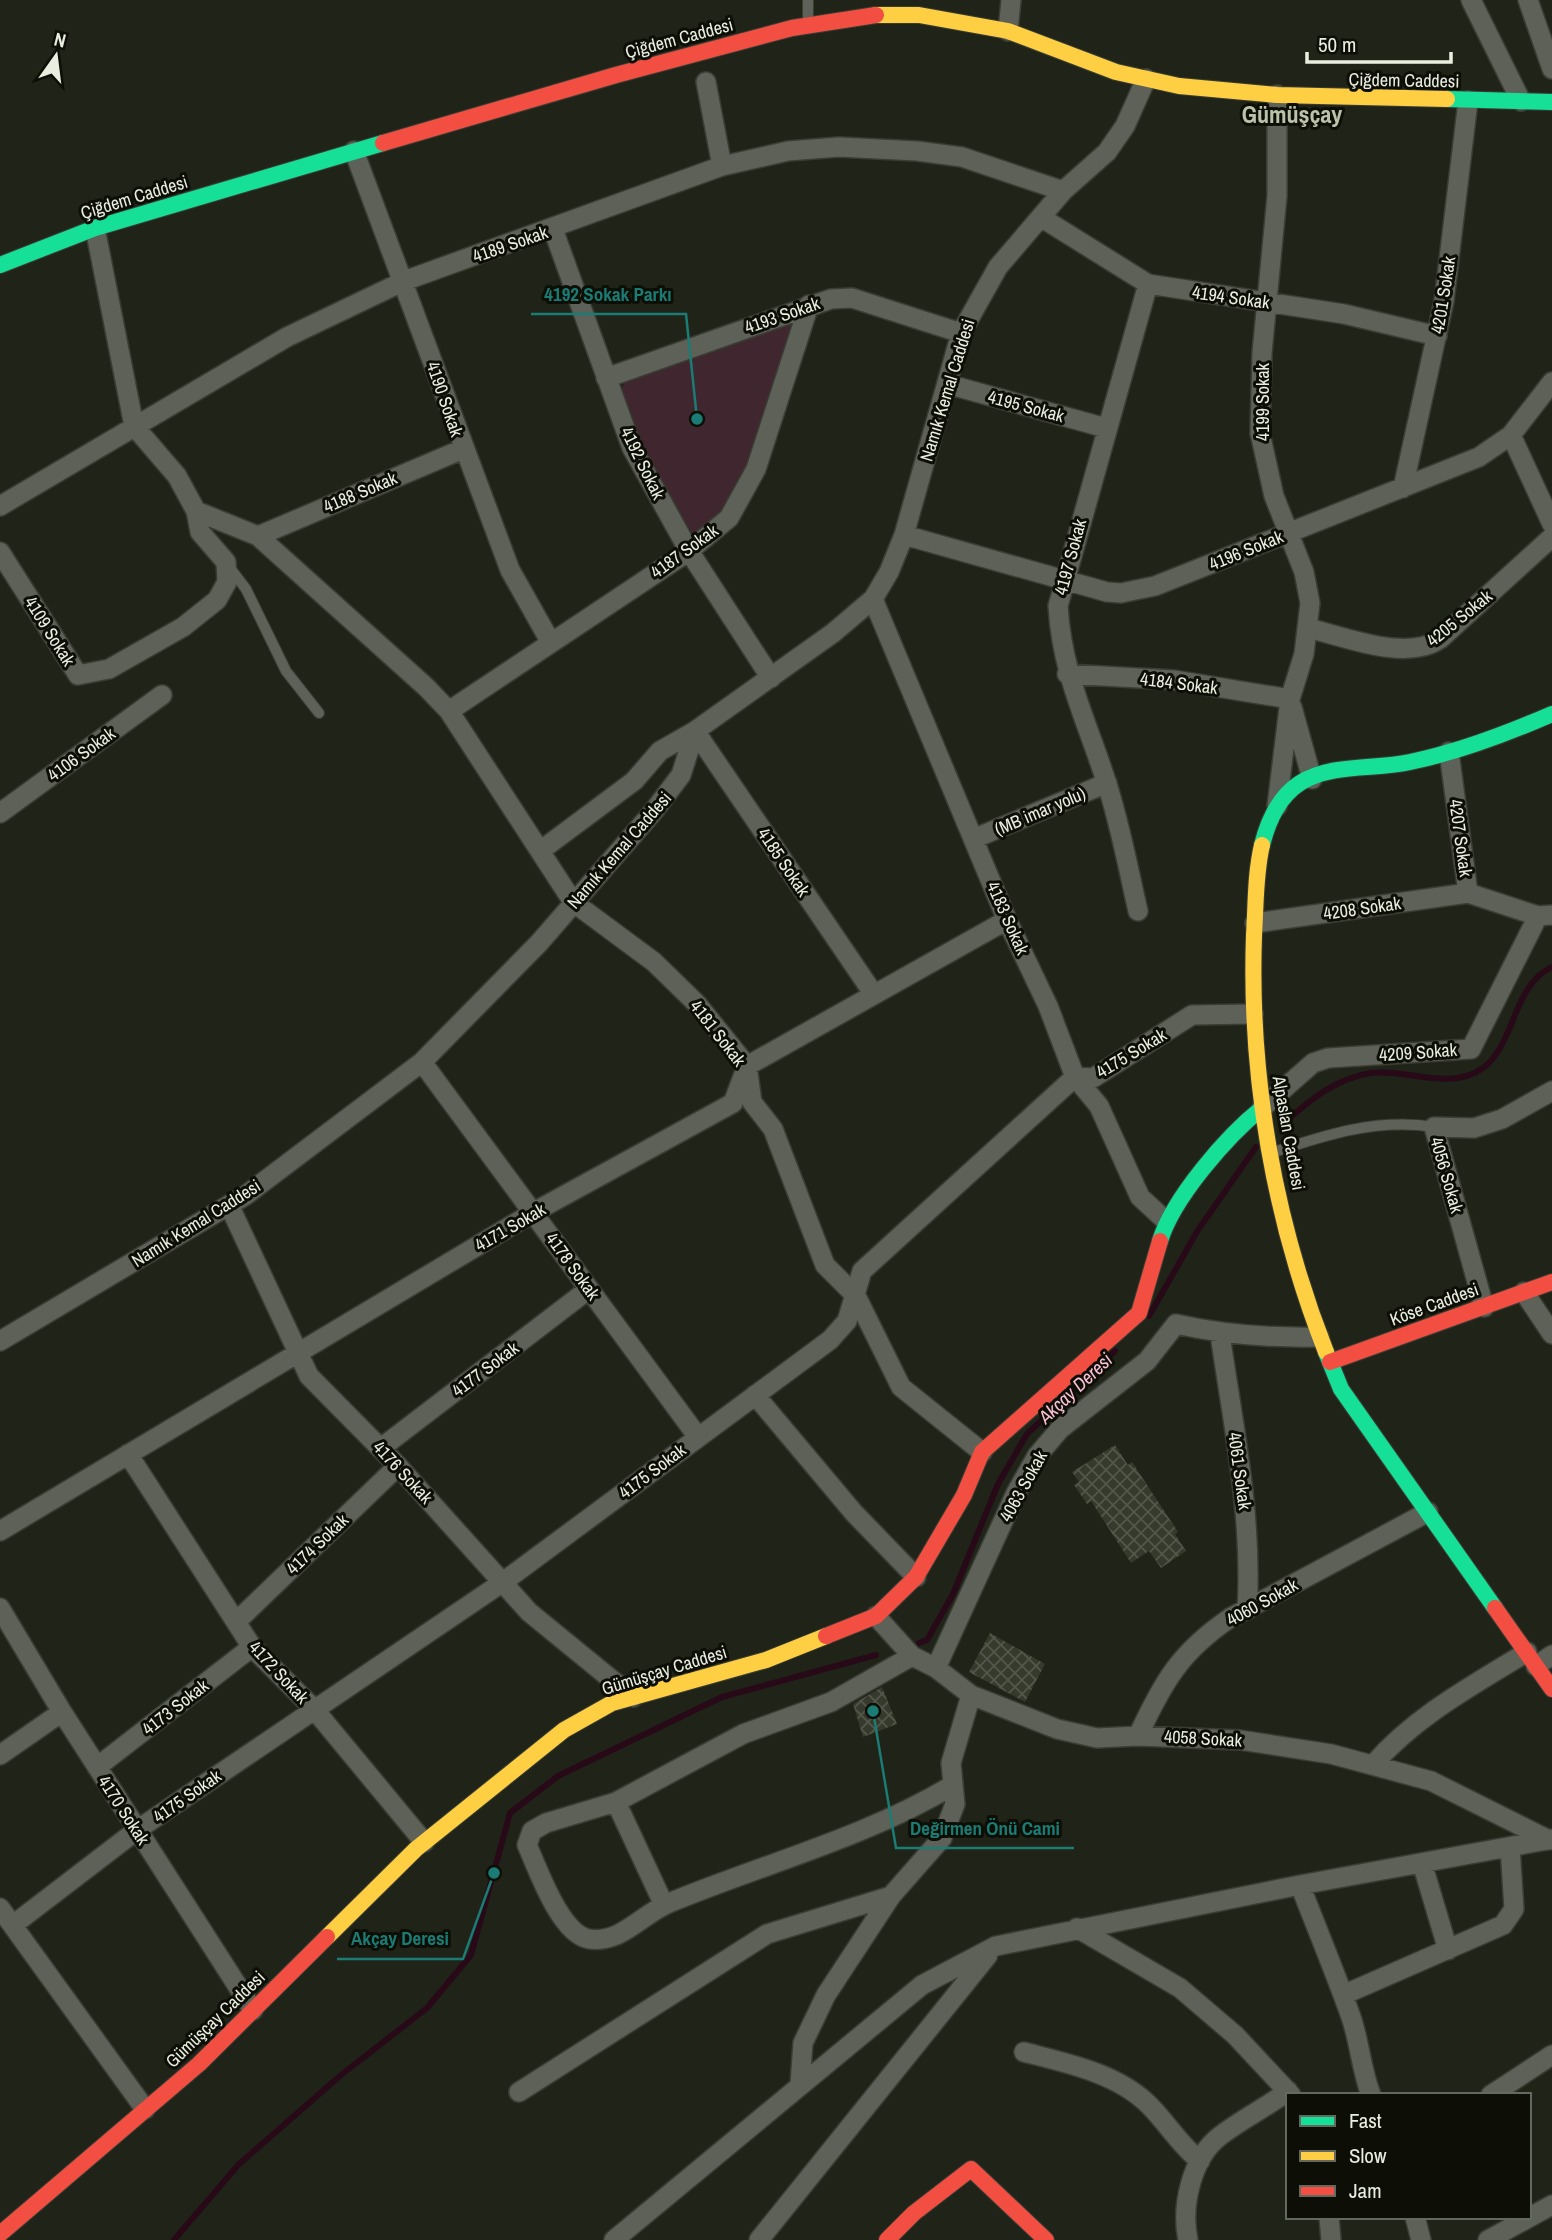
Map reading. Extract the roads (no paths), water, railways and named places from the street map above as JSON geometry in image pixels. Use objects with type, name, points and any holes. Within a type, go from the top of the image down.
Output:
[{"type":"street","points":[[1008,32],[1011,0]]},
{"type":"street","points":[[1471,0],[1521,101]]},
{"type":"street","points":[[1528,0],[1552,69]]},
{"type":"street","name":"Çiğdem Caddesi","points":[[0,265],[95,228],[354,151],[702,51],[889,7],[1008,32],[1116,72],[1179,86],[1277,95],[1552,102]]},
{"type":"street","name":"Namık Kemal Caddesi","points":[[0,1341],[229,1205],[422,1062],[539,943],[653,812],[681,775],[695,731],[771,678],[873,599],[889,572],[904,535],[961,333],[998,267],[1063,191],[1107,152],[1125,126],[1146,79]]},
{"type":"street","points":[[706,82],[722,166]]},
{"type":"street","name":"4199 Sokak","points":[[1276,809],[1290,699],[1308,628],[1308,587],[1273,496],[1260,433],[1267,302],[1277,197],[1277,95]]},
{"type":"street","name":"4201 Sokak","points":[[1403,488],[1437,336],[1468,101]]},
{"type":"street","name":"4189 Sokak","points":[[0,506],[287,337],[404,281],[722,166],[788,151],[839,147],[917,151],[962,157],[1063,191]]},
{"type":"street","name":"4190 Sokak","points":[[354,151],[510,570],[550,641]]},
{"type":"street","name":"4194 Sokak","points":[[1042,218],[1148,284],[1222,298],[1344,314],[1437,336]]},
{"type":"street","points":[[95,228],[134,426],[177,476],[196,511],[201,532],[226,562]]},
{"type":"street","name":"4192 Sokak","points":[[553,229],[632,448],[689,551],[771,678]]},
{"type":"street","name":"4197 Sokak","points":[[1138,911],[1107,783],[1067,674],[1060,638],[1058,606],[1062,581],[1148,284]]},
{"type":"street","name":"4193 Sokak","points":[[606,378],[809,305],[852,298],[961,333]]},
{"type":"street","name":"4187 Sokak","points":[[449,711],[550,641],[689,551],[729,518],[743,497],[755,469],[809,305]]},
{"type":"street","name":"4196 Sokak","points":[[904,535],[1107,592],[1135,591],[1155,586],[1479,457],[1511,435],[1552,382]]},
{"type":"street","name":"4195 Sokak","points":[[947,384],[1105,428]]},
{"type":"street","points":[[1511,435],[1552,524]]},
{"type":"street","name":"4188 Sokak","points":[[258,536],[463,449]]},
{"type":"street","name":"4181 Sokak","points":[[196,511],[258,536],[395,657],[449,711],[573,902],[654,962],[697,1004],[747,1066],[752,1102],[773,1129],[825,1265],[856,1296],[901,1387],[982,1452]]},
{"type":"street","name":"4205 Sokak","points":[[1308,628],[1398,649],[1412,651],[1430,646],[1552,537]]},
{"type":"street","name":"4109 Sokak","points":[[0,552],[78,675],[110,669],[191,620],[217,600],[227,582],[226,562]]},
{"type":"street","name":"4183 Sokak","points":[[873,599],[1007,920],[1048,1006],[1075,1077],[1099,1106],[1140,1197],[1166,1221]]},
{"type":"street","name":"4184 Sokak","points":[[1067,674],[1174,680],[1290,699]]},
{"type":"street","name":"4106 Sokak","points":[[0,813],[162,695]]},
{"type":"street","name":"4199 Sokak","points":[[1290,699],[1312,779]]},
{"type":"street","name":"Alpaslan Caddesi","points":[[1552,714],[1507,734],[1449,752],[1405,764],[1351,769],[1312,779],[1289,791],[1276,809],[1261,860],[1255,923],[1253,1014],[1262,1108],[1270,1153],[1319,1337],[1341,1389],[1428,1512],[1538,1658],[1552,1689]]},
{"type":"street","points":[[540,851],[634,781],[660,751],[695,731]]},
{"type":"street","name":"4185 Sokak","points":[[695,731],[873,993]]},
{"type":"street","name":"4207 Sokak","points":[[1449,752],[1468,893],[1545,916]]},
{"type":"street","name":"(MB imar yolu)","points":[[973,839],[1107,783]]},
{"type":"street","name":"4208 Sokak","points":[[1255,923],[1468,893]]},
{"type":"street","name":"4209 Sokak","points":[[1262,1108],[1313,1063],[1328,1058],[1471,1049],[1545,916]]},
{"type":"street","points":[[747,1066],[1007,920]]},
{"type":"street","name":"4175 Sokak","points":[[13,1925],[137,1830],[503,1582],[830,1340],[847,1321],[862,1271],[1075,1077],[1093,1078],[1192,1015],[1253,1014]]},
{"type":"street","name":"4178 Sokak","points":[[422,1062],[698,1437]]},
{"type":"street","name":"4171 Sokak","points":[[0,1531],[534,1212],[733,1103],[747,1066]]},
{"type":"street","name":"4056 Sokak","points":[[1484,1307],[1434,1126],[1474,1129],[1502,1119],[1552,1091]]},
{"type":"street","name":"Gümüşçay Caddesi","points":[[0,2234],[199,2064],[424,1842],[564,1730],[612,1703],[766,1660],[876,1616],[916,1577],[964,1495],[982,1452],[1139,1313],[1166,1221],[1224,1142],[1262,1108]]},
{"type":"street","name":"4176 Sokak","points":[[229,1205],[309,1376],[398,1466],[529,1612],[633,1697]]},
{"type":"street","name":"Köse Caddesi","points":[[1330,1362],[1552,1282]]},
{"type":"street","name":"4177 Sokak","points":[[381,1448],[589,1290]]},
{"type":"street","points":[[1524,1292],[1552,1334]]},
{"type":"street","name":"4063 Sokak","points":[[936,1668],[1016,1493],[1038,1456],[1060,1429],[1147,1361],[1177,1324],[1220,1334],[1264,1338],[1319,1337]]},
{"type":"street","name":"4061 Sokak","points":[[1220,1334],[1247,1525],[1250,1568],[1247,1610]]},
{"type":"street","points":[[755,1395],[853,1513],[916,1577]]},
{"type":"street","name":"4172 Sokak","points":[[128,1454],[252,1647],[314,1709],[424,1842]]},
{"type":"street","name":"4174 Sokak","points":[[236,1622],[398,1466]]},
{"type":"street","name":"4060 Sokak","points":[[1138,1736],[1158,1692],[1175,1665],[1201,1638],[1247,1610],[1428,1512]]},
{"type":"street","name":"4170 Sokak","points":[[0,1608],[97,1768],[253,2010]]},
{"type":"street","name":"4058 Sokak","points":[[876,1616],[912,1656],[936,1668],[971,1695],[1057,1728],[1097,1738],[1205,1737],[1272,1743],[1373,1765],[1442,1786],[1551,1839]]},
{"type":"street","name":"4173 Sokak","points":[[97,1768],[252,1647]]},
{"type":"street","points":[[912,1656],[831,1702],[743,1734],[616,1802],[545,1823],[532,1832],[527,1844],[560,1915],[573,1933],[590,1940],[623,1933],[664,1905],[910,1811],[953,1785]]},
{"type":"street","points":[[1373,1765],[1394,1741],[1471,1686],[1538,1658]]},
{"type":"street","points":[[800,2084],[803,2043],[827,1995],[891,1896],[942,1838],[955,1804],[951,1763],[971,1695]]},
{"type":"street","points":[[0,1755],[62,1712]]},
{"type":"street","points":[[616,1802],[664,1905]]},
{"type":"street","points":[[614,2240],[922,1985],[996,1946],[1300,1885],[1551,1839]]},
{"type":"street","points":[[1342,1995],[1503,1925],[1514,1909],[1510,1847]]},
{"type":"street","points":[[1422,1863],[1448,1950]]},
{"type":"street","points":[[1300,1885],[1342,1995],[1370,2093]]},
{"type":"street","points":[[519,2092],[768,1934],[891,1896]]},
{"type":"street","points":[[0,1908],[145,2109]]},
{"type":"street","points":[[1077,1928],[1180,1988],[1235,2035],[1290,2093]]},
{"type":"street","points":[[759,2240],[996,1946]]},
{"type":"street","points":[[1024,2052],[1072,2064],[1114,2082],[1146,2102],[1187,2151],[1200,2161]]},
{"type":"street","points":[[1494,2093],[1552,2055]]},
{"type":"street","points":[[1188,2240],[1183,2219],[1200,2161],[1219,2137],[1286,2095]]},
{"type":"street","points":[[887,2240],[914,2213],[971,2169],[1042,2238]]},
{"type":"street","points":[[1531,2216],[1552,2205]]},
{"type":"street","points":[[1329,2219],[1331,2240]]},
{"type":"street","points":[[1416,2219],[1421,2240]]},
{"type":"street","points":[[1488,2240],[1526,2219]]},
{"type":"lane","points":[[808,0],[808,25]]},
{"type":"lane","points":[[226,562],[246,589],[286,671],[319,713]]},
{"type":"lane","points":[[1270,1153],[1338,1130],[1402,1122],[1434,1126]]},
{"type":"waterway","name":"Akçay Deresi","points":[[1284,1123],[1324,1091],[1358,1076],[1385,1072],[1442,1079],[1470,1075],[1483,1068],[1502,1044],[1529,987],[1552,967]]},
{"type":"waterway","name":"Akçay Deresi","points":[[1149,1316],[1198,1230],[1256,1147]]},
{"type":"waterway","name":"Akçay Deresi","points":[[919,1643],[927,1640],[953,1594],[998,1484],[1027,1434],[1115,1351]]},
{"type":"waterway","name":"Akçay Deresi","points":[[174,2240],[239,2164],[341,2075],[427,2008],[471,1955],[510,1813],[558,1776],[722,1697],[876,1655]]},
{"type":"place","name":"4192 Sokak Parkı","points":[[697,419]]},
{"type":"place","name":"Değirmen Önü Cami","points":[[873,1711]]},
{"type":"place","name":"Akçay Deresi","points":[[494,1873]]},
{"type":"district","name":"Gümüşçay","points":[[1292,114]]}]
